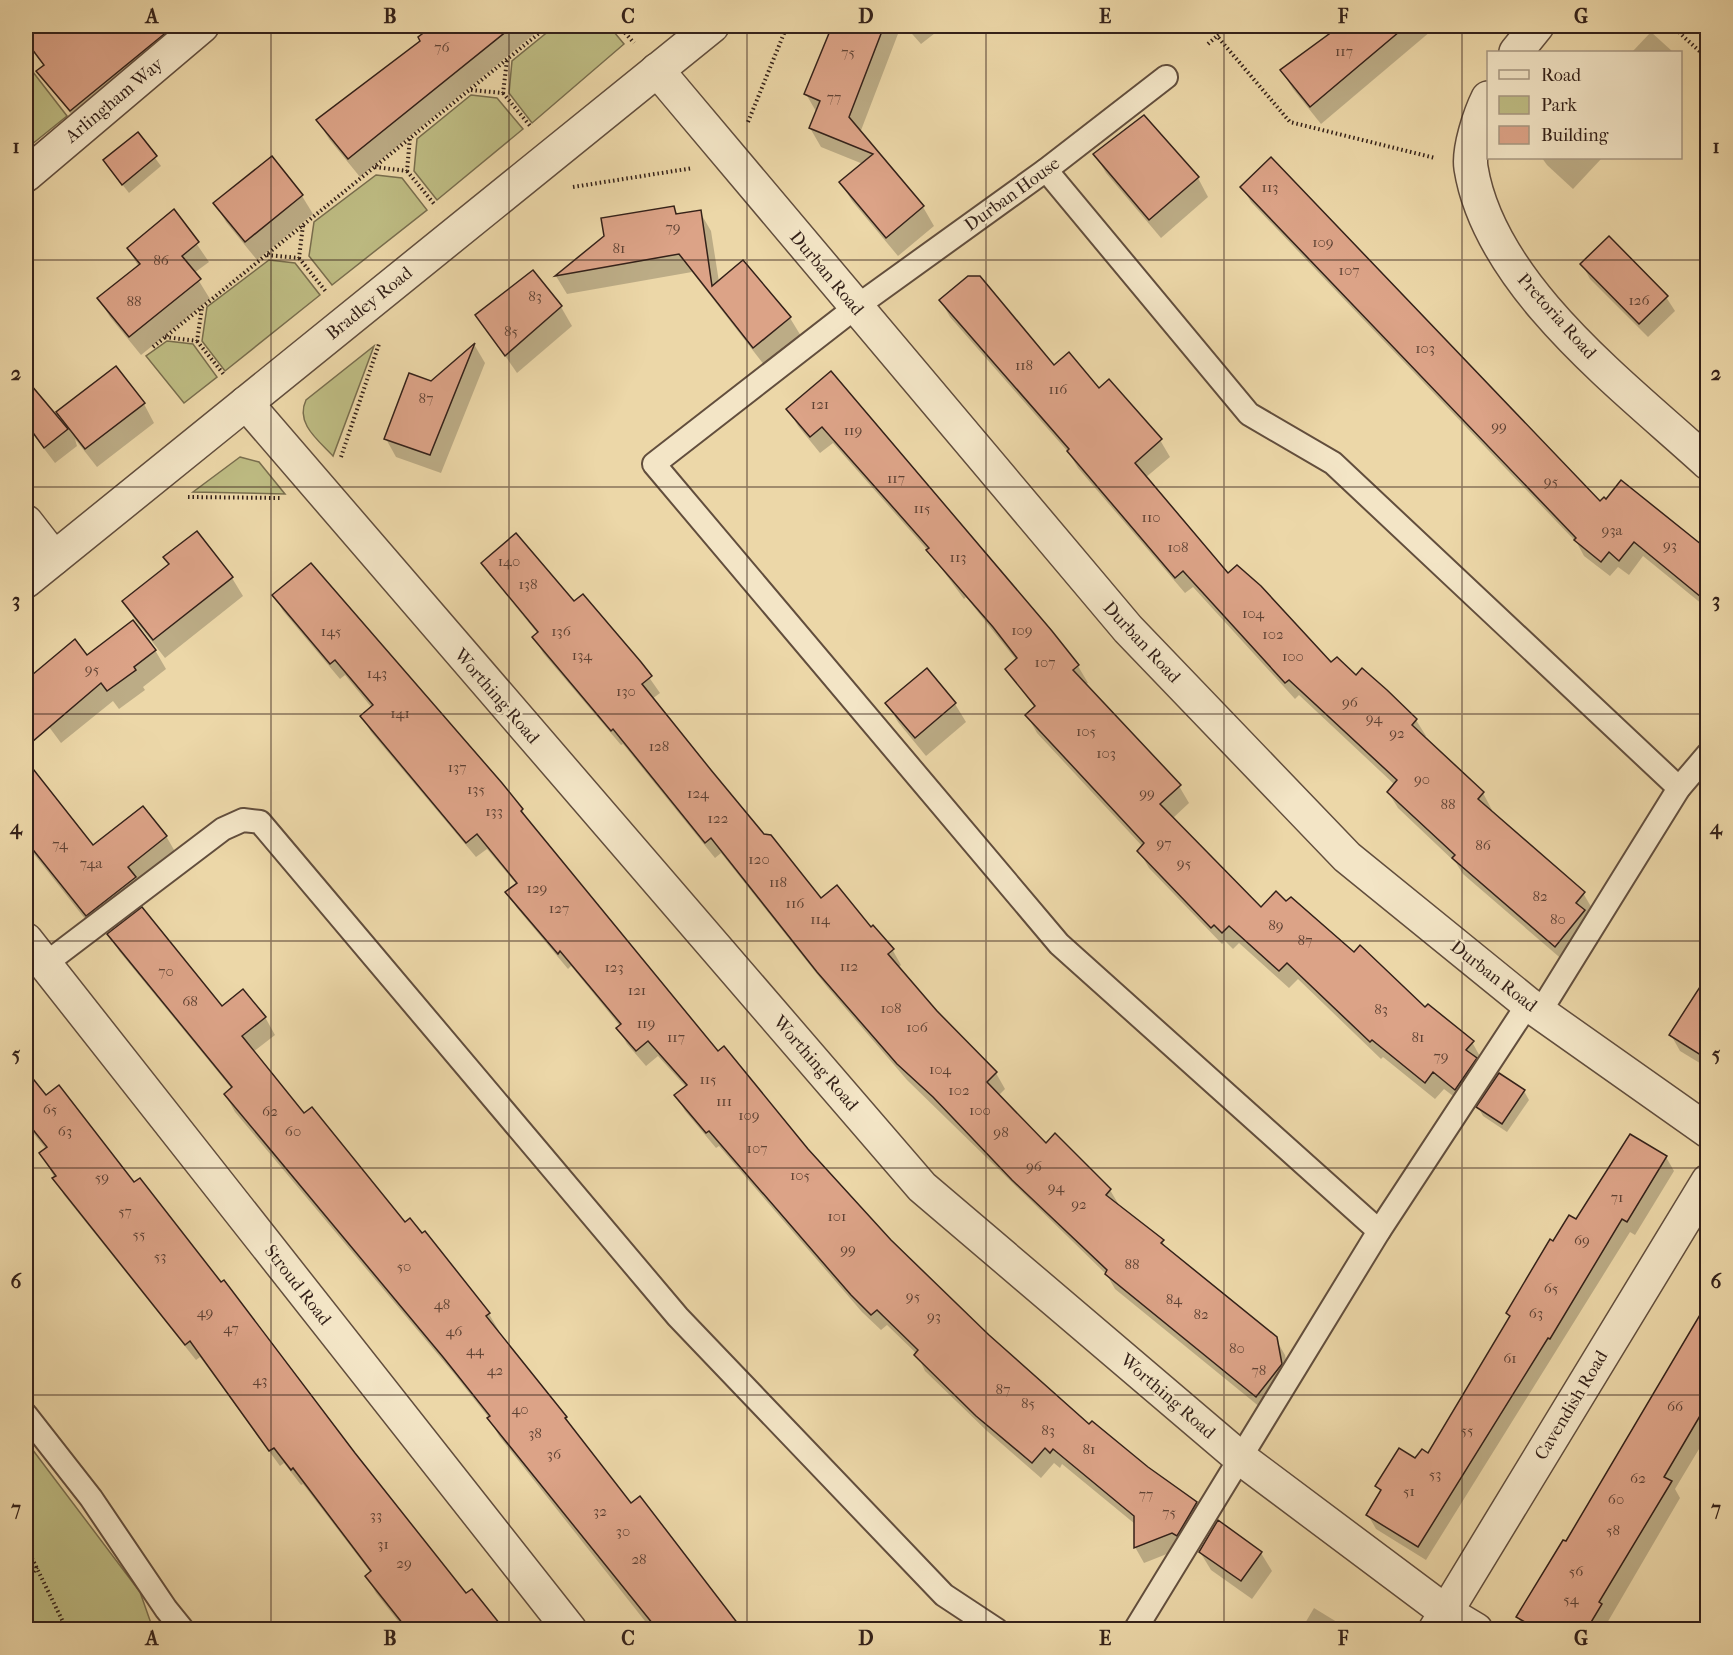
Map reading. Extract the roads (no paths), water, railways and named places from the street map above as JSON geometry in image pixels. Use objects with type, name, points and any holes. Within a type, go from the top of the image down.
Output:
[{"type":"street","name":"Arlingham Way","points":[[26,175],[202,26]]},
{"type":"street","name":"Bradley Road","points":[[26,581],[712,26]]},
{"type":"street","points":[[1517,51],[1537,26]]},
{"type":"street","name":"Durban Road","points":[[657,70],[732,162],[1128,629],[1331,840],[1347,856],[1534,1008],[1707,1131]]},
{"type":"street","name":"Pretoria Road","points":[[1487,100],[1480,115],[1470,166],[1485,219],[1521,280],[1573,338],[1707,463]]},
{"type":"street","name":"Worthing Road","points":[[246,403],[922,1187],[1239,1457],[1441,1621],[1476,1629]]},
{"type":"street","points":[[26,522],[54,558]]},
{"type":"street","name":"Stroud Road","points":[[35,952],[570,1629]]},
{"type":"street","name":"Cavendish Road","points":[[1441,1621],[1707,1181]]},
{"type":"lane","name":"Durban House","points":[[1166,77],[1046,170],[856,307],[654,464],[1059,944],[1379,1231]]},
{"type":"lane","points":[[1046,170],[1249,414],[1333,463],[1679,788]]},
{"type":"lane","points":[[1135,1629],[1379,1231],[1534,1008],[1679,788],[1707,754]]},
{"type":"lane","points":[[35,952],[223,829],[243,820],[260,822],[678,1317],[944,1595],[998,1629]]},
{"type":"lane","points":[[26,1415],[91,1498],[166,1609],[183,1629]]}]
